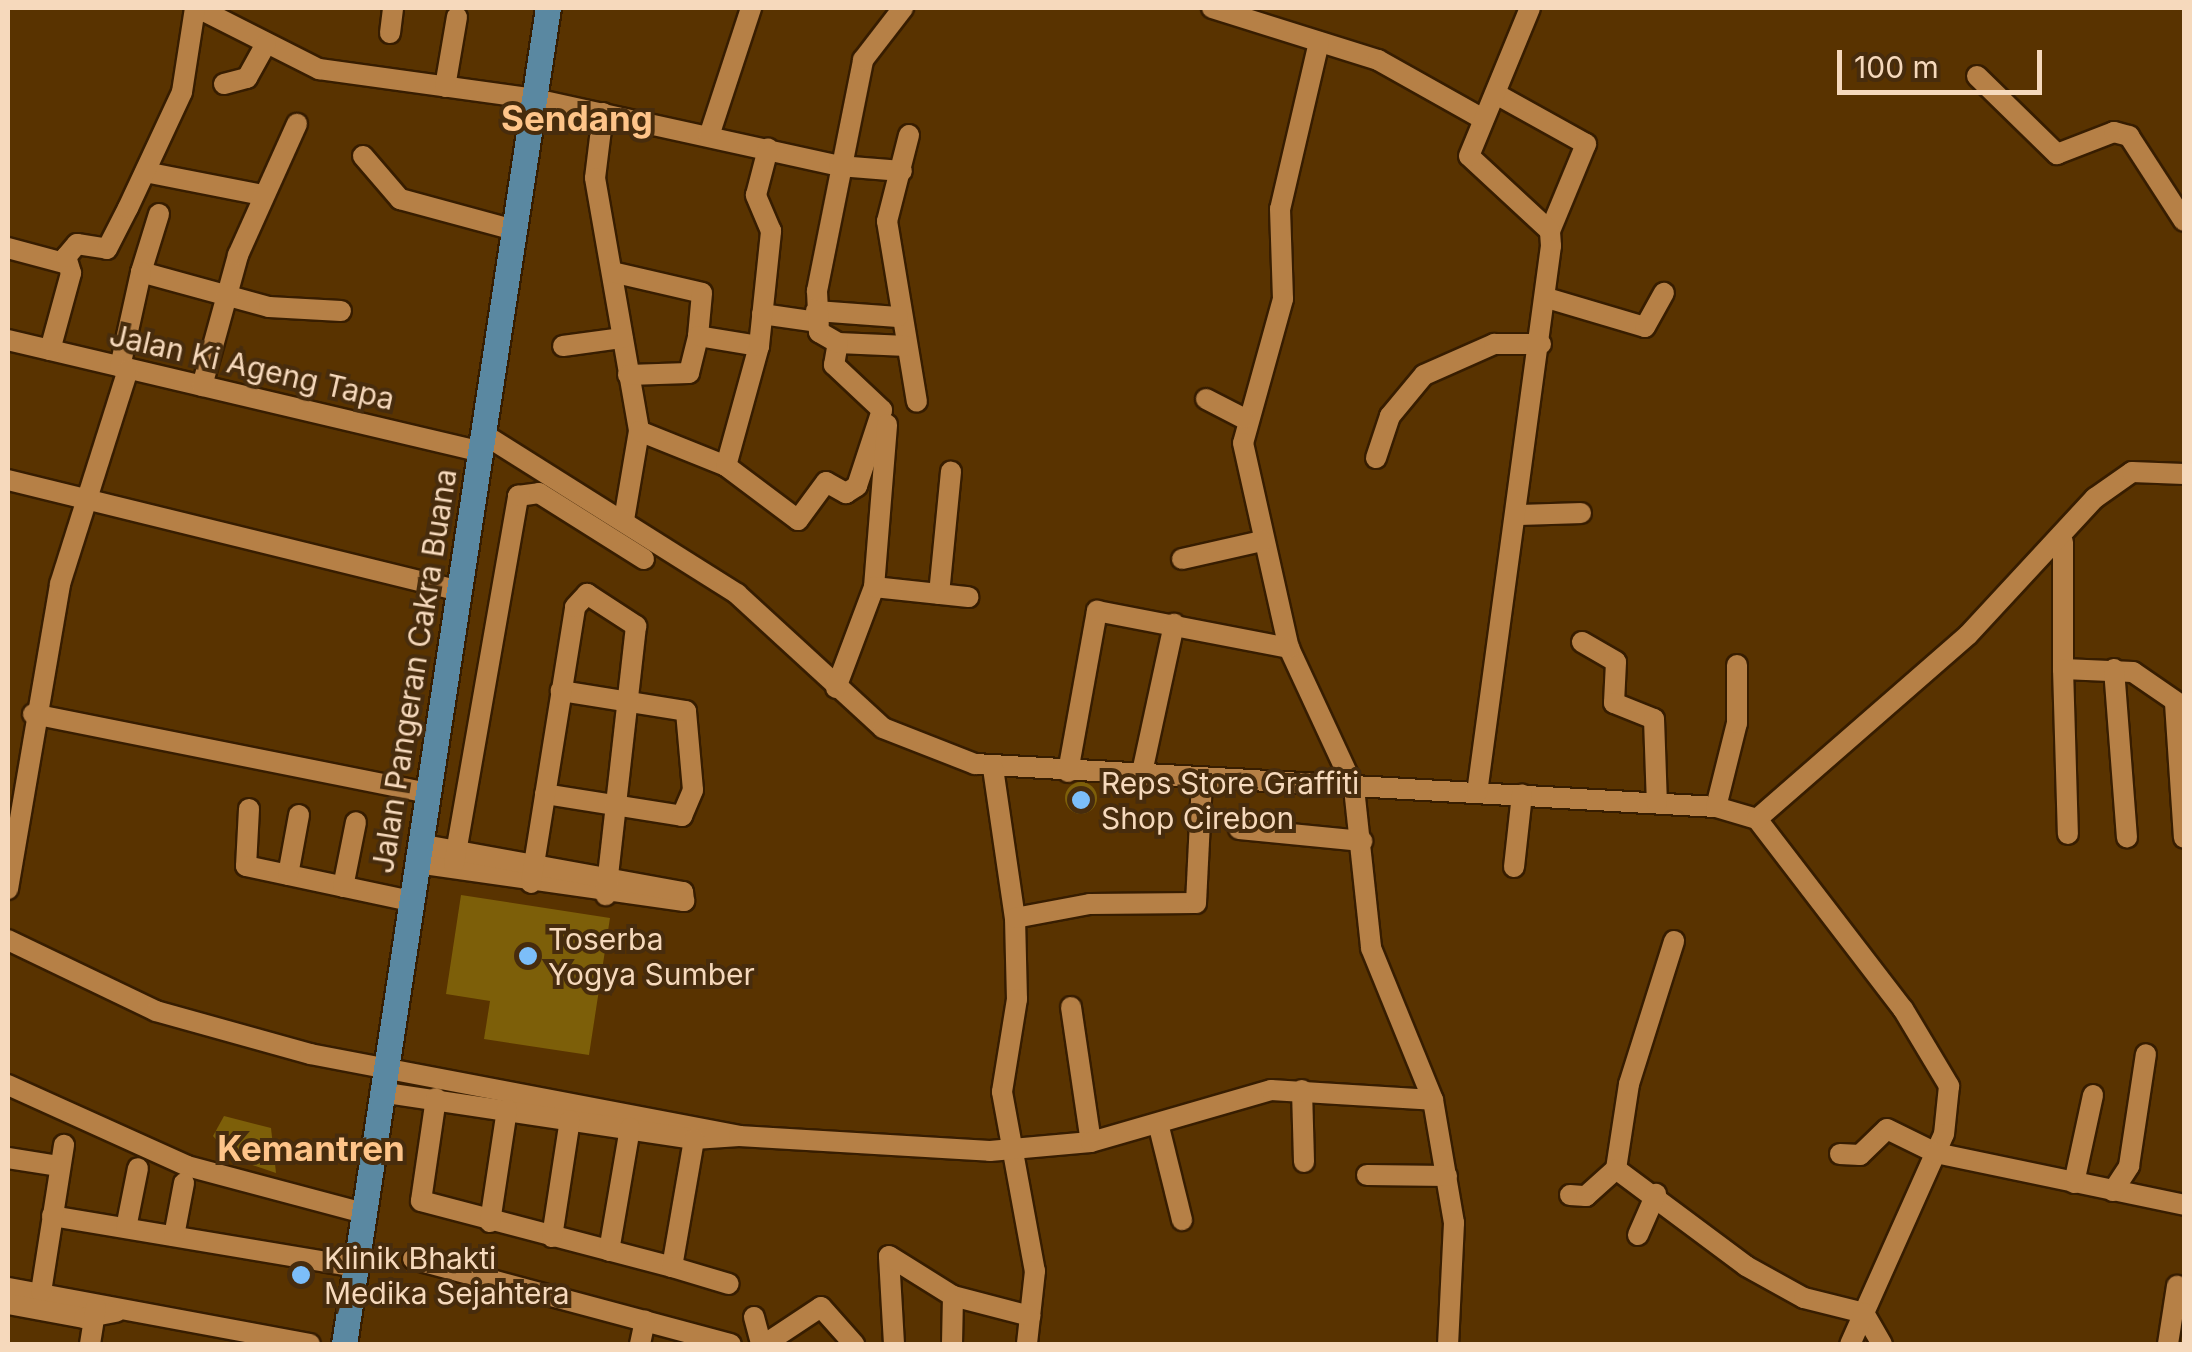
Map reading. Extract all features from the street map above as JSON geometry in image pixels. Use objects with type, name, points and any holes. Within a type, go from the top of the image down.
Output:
[{"type":"main road","name":"Jalan Pangeran Cakra Buana","points":[[344,1344],[548,8]]},
{"type":"street","points":[[64,263],[77,244],[106,249],[182,92],[196,8],[222,13],[240,29],[319,69],[536,99],[838,166],[902,171]]},
{"type":"street","points":[[240,29],[249,8]]},
{"type":"street","points":[[390,32],[393,8]]},
{"type":"street","points":[[709,136],[750,8]]},
{"type":"street","points":[[635,418],[726,466],[798,520],[826,482],[846,492],[857,486],[882,410],[838,372],[838,342],[817,317],[838,166],[865,56],[903,8]]},
{"type":"street","points":[[1212,8],[1266,30],[1378,60],[1483,118]]},
{"type":"street","points":[[1266,30],[1273,8]]},
{"type":"street","points":[[1530,8],[1483,118],[1471,164],[1550,231]]},
{"type":"street","points":[[445,87],[457,17]]},
{"type":"street","points":[[1319,42],[1283,189],[1281,311],[1243,418],[1262,541],[1289,648],[1354,788],[1374,958],[1433,1100],[1448,1176],[1448,1344]]},
{"type":"street","points":[[224,84],[247,78],[266,44]]},
{"type":"street","points":[[1978,76],[2057,154],[2114,132],[2130,136],[2184,222]]},
{"type":"street","points":[[1477,792],[1521,516],[1547,298],[1550,231],[1586,144],[1496,94]]},
{"type":"street","points":[[604,113],[596,178],[635,418],[624,520]]},
{"type":"street","points":[[202,386],[262,195],[297,124]]},
{"type":"street","points":[[910,135],[902,171],[886,210],[898,318],[917,402]]},
{"type":"street","points":[[726,466],[759,346],[770,231],[756,194],[768,150]]},
{"type":"street","points":[[364,156],[400,200],[514,230]]},
{"type":"street","points":[[145,172],[262,195]]},
{"type":"street","points":[[8,888],[13,800],[83,501],[124,368],[141,272],[159,214]]},
{"type":"street","points":[[8,248],[64,263],[72,273],[50,350]]},
{"type":"street","points":[[141,272],[228,296],[341,311]]},
{"type":"street","points":[[612,272],[702,292],[698,336],[689,373],[628,375]]},
{"type":"street","points":[[1547,298],[1645,327],[1664,293]]},
{"type":"street","points":[[762,314],[898,318]]},
{"type":"street","points":[[698,336],[759,346]]},
{"type":"street","points":[[563,346],[622,338]]},
{"type":"street","name":"Jalan Ki Ageng Tapa","points":[[8,340],[202,386],[484,443],[575,501]]},
{"type":"street","points":[[838,342],[907,346]]},
{"type":"street","points":[[1376,458],[1390,416],[1424,376],[1494,344],[1541,344]]},
{"type":"street","points":[[1206,399],[1243,418]]},
{"type":"street","points":[[836,688],[874,588],[887,425]]},
{"type":"street","points":[[939,594],[951,472]]},
{"type":"street","points":[[1757,819],[1968,635],[2121,477],[2184,474]]},
{"type":"street","points":[[8,480],[461,590]]},
{"type":"street","points":[[454,859],[518,496],[531,490],[575,501],[624,520],[737,594],[836,688],[897,736],[993,768],[1522,794],[1716,807],[1757,819],[1944,1073],[1949,1112],[1936,1153],[1850,1344]]},
{"type":"street","points":[[575,501],[644,559]]},
{"type":"street","points":[[1521,516],[1581,513]]},
{"type":"street","points":[[1182,559],[1262,541]]},
{"type":"street","points":[[2050,551],[2062,668],[2068,834]]},
{"type":"street","points":[[874,588],[968,597]]},
{"type":"street","points":[[418,853],[532,875],[607,887],[636,626],[587,594],[575,607],[532,875]]},
{"type":"street","points":[[1068,772],[1093,614],[1174,624],[1289,648]]},
{"type":"street","points":[[1141,777],[1150,700],[1174,624]]},
{"type":"street","points":[[1582,642],[1616,662],[1614,704],[1654,719],[1658,804]]},
{"type":"street","points":[[1716,807],[1737,723],[1737,665]]},
{"type":"street","points":[[2062,668],[2114,669],[2180,705],[2184,838]]},
{"type":"street","points":[[2114,669],[2127,838]]},
{"type":"street","points":[[546,794],[682,816],[694,790],[686,711],[562,691]]},
{"type":"street","points":[[34,714],[427,794]]},
{"type":"street","points":[[993,768],[1015,918],[1017,999],[1002,1092],[1036,1272],[1026,1344]]},
{"type":"street","points":[[1015,918],[1196,902],[1202,780]]},
{"type":"street","points":[[1514,868],[1522,794]]},
{"type":"street","points":[[249,809],[242,864],[411,901]]},
{"type":"street","points":[[288,875],[299,815]]},
{"type":"street","points":[[343,886],[356,822]]},
{"type":"street","points":[[1239,829],[1362,841]]},
{"type":"street","points":[[8,940],[156,1012],[436,1098],[694,1139],[739,1136]]},
{"type":"street","points":[[1570,1195],[1586,1196],[1616,1169],[1629,1084],[1674,941]]},
{"type":"street","points":[[1070,1006],[1092,1142]]},
{"type":"street","points":[[2113,1191],[2129,1166],[2146,1054]]},
{"type":"street","points":[[382,1081],[739,1136],[1012,1150],[1092,1142],[1159,1127],[1246,1094],[1302,1090],[1433,1100]]},
{"type":"street","points":[[8,1085],[187,1166],[364,1213]]},
{"type":"street","points":[[1302,1090],[1304,1162]]},
{"type":"street","points":[[2074,1183],[2093,1095]]},
{"type":"street","points":[[436,1098],[421,1201],[729,1284]]},
{"type":"street","points":[[490,1222],[507,1110]]},
{"type":"street","points":[[552,1237],[570,1120]]},
{"type":"street","points":[[1159,1127],[1182,1220]]},
{"type":"street","points":[[610,1251],[630,1128]]},
{"type":"street","points":[[1840,1154],[1860,1155],[1887,1129],[1936,1153],[2184,1205]]},
{"type":"street","points":[[672,1267],[694,1139]]},
{"type":"street","points":[[41,1292],[64,1144]]},
{"type":"street","points":[[8,1158],[59,1166]]},
{"type":"street","points":[[126,1228],[138,1168]]},
{"type":"street","points":[[1616,1169],[1656,1194],[1746,1266],[1804,1298],[1864,1314],[1882,1344]]},
{"type":"street","points":[[1367,1174],[1448,1176]]},
{"type":"street","points":[[174,1236],[184,1182]]},
{"type":"street","points":[[1638,1235],[1656,1194]]},
{"type":"street","points":[[52,1216],[356,1267]]},
{"type":"street","points":[[894,1344],[889,1256],[953,1296],[1030,1316]]},
{"type":"street","points":[[413,1259],[732,1344]]},
{"type":"street","points":[[2168,1344],[2177,1286]]},
{"type":"street","points":[[8,1288],[41,1292],[103,1311]]},
{"type":"street","points":[[952,1344],[953,1296]]},
{"type":"street","points":[[8,1304],[103,1311],[310,1344]]},
{"type":"street","points":[[754,1317],[763,1344],[822,1308],[854,1344]]},
{"type":"street","points":[[90,1344],[103,1311]]},
{"type":"street","points":[[640,1344],[644,1321]]},
{"type":"building","name":"Reps Store Graffiti Shop Cirebon","points":[[1081,782],[1092,787],[1097,798],[1092,809],[1081,814],[1070,809],[1065,798],[1070,787]]},
{"type":"building","name":"Toserba Yogya Sumber","points":[[461,895],[610,918],[589,1055],[484,1039],[490,1001],[446,994]]},
{"type":"building","points":[[224,1116],[271,1128],[276,1173],[232,1158],[213,1136]]},
{"type":"place","name":"Reps Store Graffiti Shop Cirebon","points":[[1081,800]]},
{"type":"place","name":"Toserba Yogya Sumber","points":[[528,956]]},
{"type":"place","name":"Klinik Bhakti Medika Sejahtera","points":[[301,1275]]},
{"type":"district","name":"Sendang","points":[[577,118]]},
{"type":"district","name":"Kemantren","points":[[311,1148]]}]
